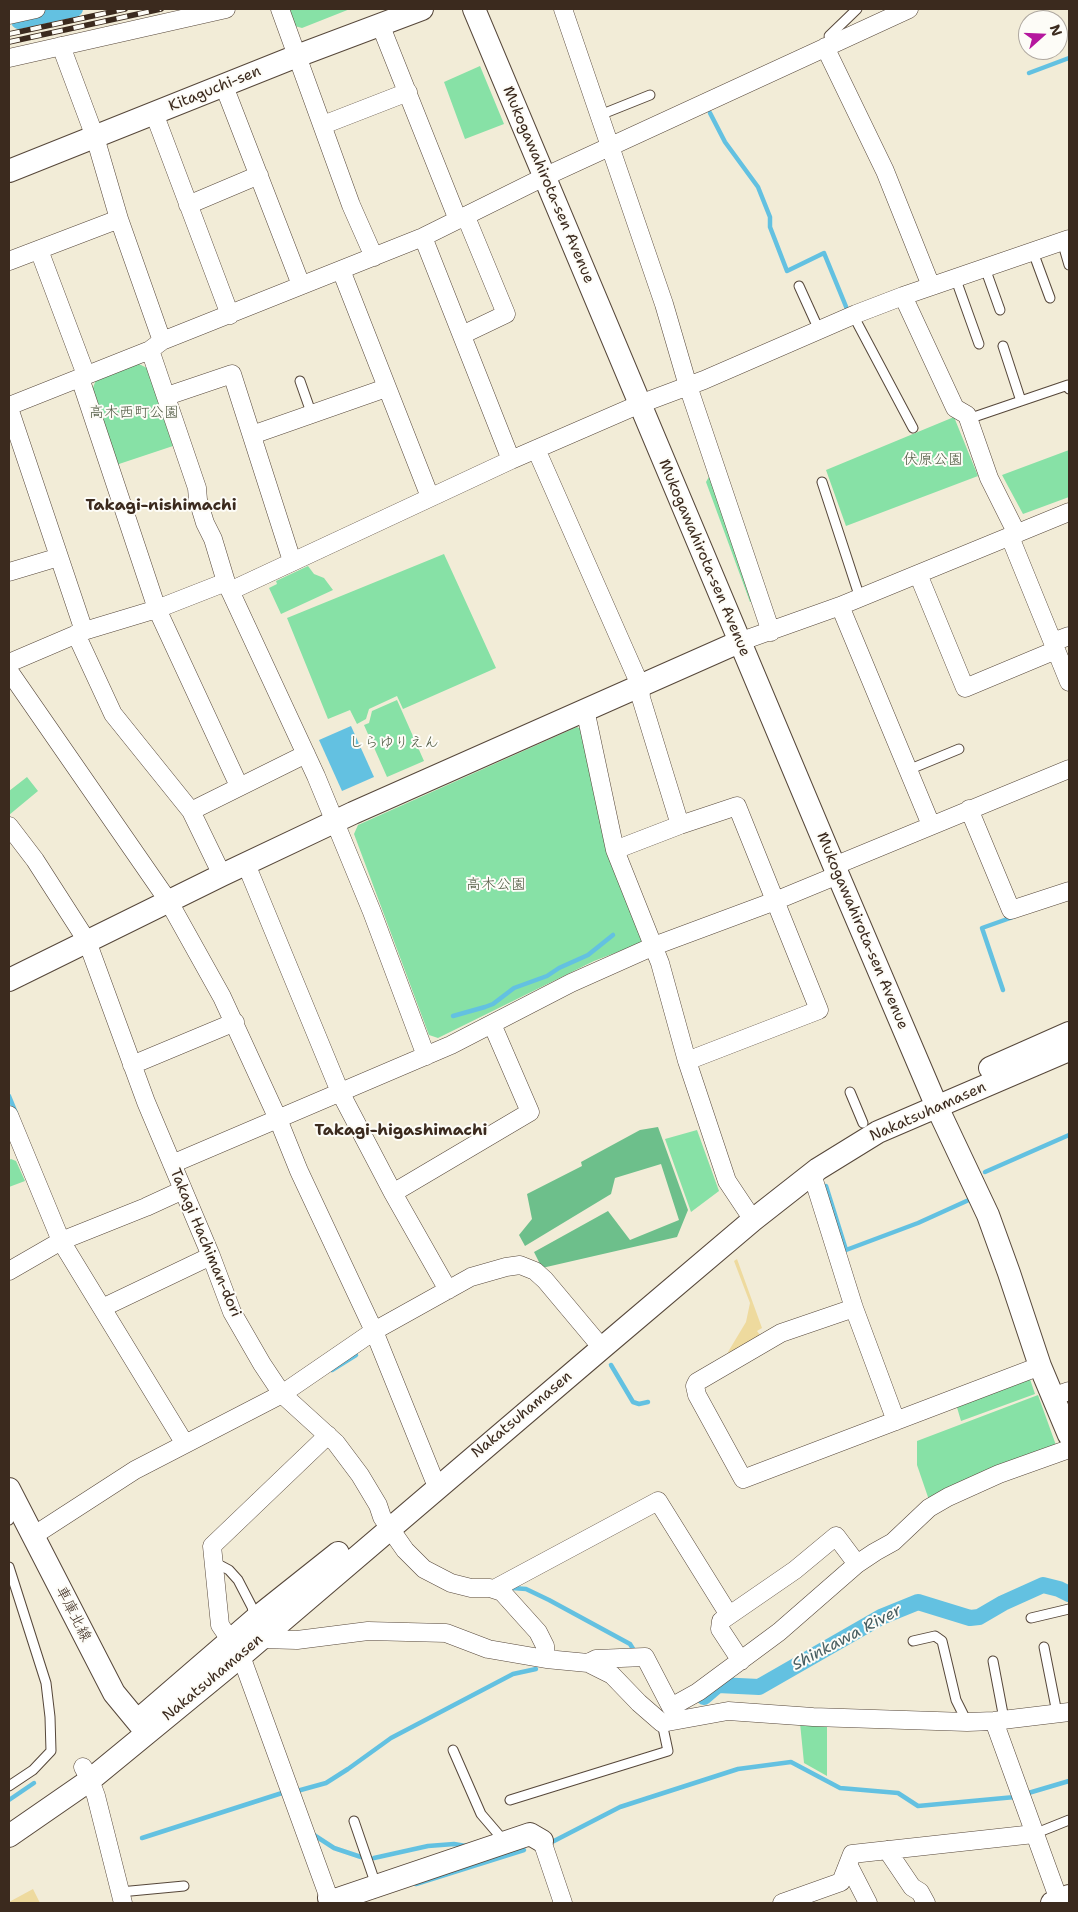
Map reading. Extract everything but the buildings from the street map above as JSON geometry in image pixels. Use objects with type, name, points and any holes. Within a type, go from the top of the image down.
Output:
[{"type":"street","points":[[9,58],[226,9]]},
{"type":"street","points":[[280,9],[351,205],[374,257]]},
{"type":"street","name":"Kitaguchi-sen","points":[[9,171],[298,56],[422,9]]},
{"type":"street","name":"Mukogawahirota-sen Avenue","points":[[474,9],[836,871],[934,1100],[988,1216],[1010,1273],[1040,1366],[1061,1394],[1069,1435]]},
{"type":"street","points":[[563,9],[664,304],[688,386],[771,632]]},
{"type":"street","points":[[222,875],[191,811],[113,714],[80,633],[58,557],[9,407],[156,345],[423,237],[544,177],[909,9]]},
{"type":"street","points":[[380,24],[462,219],[506,314],[462,335]]},
{"type":"street","points":[[61,46],[95,137],[156,345],[167,396],[197,488],[198,500],[205,524],[213,539],[228,586],[306,754],[335,822],[372,912],[426,1056]]},
{"type":"street","points":[[828,46],[885,171],[931,286]]},
{"type":"street","points":[[224,86],[301,286]]},
{"type":"street","points":[[323,126],[408,92]]},
{"type":"street","points":[[154,113],[230,315]]},
{"type":"street","points":[[188,205],[259,175]]},
{"type":"street","points":[[9,261],[119,219]]},
{"type":"street","points":[[423,237],[511,460]]},
{"type":"street","points":[[9,663],[80,633],[228,586],[292,562],[511,460],[853,315],[1065,240]]},
{"type":"street","points":[[39,250],[83,376],[156,609],[239,786]]},
{"type":"street","points":[[340,270],[430,497]]},
{"type":"street","points":[[903,296],[955,408],[967,415],[989,478],[1060,643],[1069,682]]},
{"type":"street","points":[[167,396],[232,374],[292,562]]},
{"type":"street","points":[[252,435],[386,388]]},
{"type":"street","points":[[536,449],[640,685],[641,698],[680,825]]},
{"type":"street","points":[[9,980],[222,875],[585,709],[739,642],[840,606],[1069,512]]},
{"type":"street","points":[[9,572],[58,557]]},
{"type":"street","points":[[918,574],[965,688],[1060,643]]},
{"type":"street","points":[[840,606],[931,825]]},
{"type":"street","points":[[9,671],[169,902],[234,1022],[278,1119],[299,1171],[374,1331],[435,1481]]},
{"type":"street","points":[[585,709],[615,850],[660,962],[687,1061],[727,1181],[750,1215]]},
{"type":"street","points":[[191,811],[306,754]]},
{"type":"street","points":[[172,1164],[451,1046],[572,983],[654,946],[775,902],[931,825],[1069,768]]},
{"type":"street","points":[[615,850],[737,806],[819,1010],[687,1061]]},
{"type":"street","points":[[970,809],[1012,910],[1069,892]]},
{"type":"street","name":"Takagi Hachiman-dori","points":[[9,826],[35,860],[87,942],[132,1065],[211,1256],[232,1312],[282,1394],[328,1435],[360,1475],[386,1522],[405,1550],[424,1569],[451,1583],[471,1588],[494,1589]]},
{"type":"street","points":[[246,864],[340,1092],[393,1194],[448,1290]]},
{"type":"street","points":[[132,1065],[234,1022]]},
{"type":"street","points":[[393,1194],[530,1112],[492,1024]]},
{"type":"street","name":"Nakatsuhamasen","points":[[750,1215],[878,1132],[934,1100],[1069,1033]]},
{"type":"street","name":"Nakatsuhamasen","points":[[9,1836],[142,1727],[750,1215],[816,1153],[863,1123],[934,1100],[1069,1050]]},
{"type":"street","points":[[9,1115],[15,1149],[61,1241],[185,1444]]},
{"type":"street","points":[[812,1174],[854,1308],[896,1422]]},
{"type":"street","points":[[9,1271],[61,1241],[183,1190]]},
{"type":"street","points":[[102,1308],[211,1256]]},
{"type":"street","points":[[33,1536],[135,1470],[282,1394],[374,1331],[471,1277],[520,1265],[535,1272],[545,1280],[597,1342]]},
{"type":"street","points":[[854,1308],[774,1337],[697,1382],[695,1386],[697,1395],[743,1479],[1040,1366]]},
{"type":"street","points":[[328,1435],[212,1546],[220,1626],[235,1648],[329,1898],[335,1900],[530,1834],[542,1841],[564,1903]]},
{"type":"street","points":[[670,1717],[698,1692],[779,1632],[857,1564],[893,1542],[929,1508],[948,1497],[999,1474],[1069,1449]]},
{"type":"street","name":"車庫北線","points":[[9,1489],[114,1693],[142,1727]]},
{"type":"street","points":[[494,1589],[658,1501],[729,1615]]},
{"type":"street","points":[[741,1661],[720,1629],[721,1621],[795,1570],[836,1536],[857,1564]]},
{"type":"street","points":[[494,1589],[502,1592],[538,1632],[545,1646],[546,1659]]},
{"type":"street","points":[[258,1629],[297,1640],[368,1631],[446,1633],[488,1648],[546,1659],[588,1663],[612,1675],[639,1703],[670,1717],[728,1711],[814,1717],[968,1722],[1063,1712]]},
{"type":"street","points":[[588,1663],[596,1659],[645,1657],[670,1717]]},
{"type":"street","points":[[999,1720],[1034,1834],[1060,1901]]},
{"type":"street","points":[[86,1773],[121,1898]]},
{"type":"street","name":"Nakatsuhamasen","points":[[9,1819],[86,1773]]},
{"type":"street","points":[[782,1903],[841,1882],[852,1854],[1034,1834]]},
{"type":"street","points":[[887,1850],[912,1887],[920,1892],[926,1903]]},
{"type":"street","points":[[848,1864],[868,1903]]},
{"type":"lane","points":[[828,46],[829,36],[856,9]]},
{"type":"lane","points":[[600,115],[650,95]]},
{"type":"lane","points":[[1065,240],[1069,264]]},
{"type":"lane","points":[[1033,252],[1050,298]]},
{"type":"lane","points":[[986,268],[1000,310]]},
{"type":"lane","points":[[955,278],[979,344]]},
{"type":"lane","points":[[799,286],[819,330]]},
{"type":"lane","points":[[853,315],[913,428]]},
{"type":"lane","points":[[1003,346],[1021,401]]},
{"type":"lane","points":[[300,381],[312,415]]},
{"type":"lane","points":[[968,419],[1068,385],[1069,389]]},
{"type":"lane","points":[[822,482],[860,598]]},
{"type":"lane","points":[[908,770],[960,749]]},
{"type":"lane","points":[[850,1092],[863,1123]]},
{"type":"lane","points":[[214,1562],[229,1570],[238,1580],[252,1607],[258,1629]]},
{"type":"lane","points":[[9,1567],[46,1683],[51,1751],[33,1770],[9,1786]]},
{"type":"lane","points":[[1031,1618],[1069,1609]]},
{"type":"lane","points":[[912,1641],[935,1636],[942,1641],[956,1700],[968,1722]]},
{"type":"lane","points":[[1044,1647],[1063,1712]]},
{"type":"lane","points":[[993,1661],[999,1720]]},
{"type":"lane","points":[[510,1800],[668,1751],[670,1717]]},
{"type":"lane","points":[[452,1750],[481,1814],[505,1842]]},
{"type":"lane","points":[[1034,1834],[1069,1820]]},
{"type":"lane","points":[[354,1821],[376,1885]]},
{"type":"lane","points":[[121,1898],[184,1886]]},
{"type":"green space","points":[[285,9],[350,9],[302,28],[291,25]]},
{"type":"green space","points":[[480,66],[504,124],[465,139],[444,82]]},
{"type":"green space","name":"高木西町公園","points":[[137,363],[147,368],[173,446],[116,465],[92,390],[96,380]]},
{"type":"green space","name":"伏原公園","points":[[954,417],[978,476],[846,526],[826,470]]},
{"type":"green space","points":[[1069,450],[1069,497],[1023,514],[1002,475]]},
{"type":"green space","points":[[711,473],[752,602],[750,602],[706,482]]},
{"type":"green space","points":[[444,554],[496,668],[403,709],[397,696],[369,709],[366,719],[357,724],[350,710],[328,719],[287,618]]},
{"type":"green space","points":[[308,566],[314,574],[324,578],[333,590],[281,614],[269,588],[277,584],[276,581]]},
{"type":"green space","name":"しらゆりえん","points":[[397,700],[424,761],[387,777],[364,725],[369,723],[372,711]]},
{"type":"green space","name":"高木公園","points":[[577,727],[585,731],[643,937],[641,943],[594,961],[438,1038],[429,1035],[354,834],[358,825]]},
{"type":"green space","points":[[27,777],[38,791],[9,815],[9,791]]},
{"type":"green space","points":[[658,1127],[688,1210],[677,1237],[542,1268],[534,1252],[608,1211],[630,1240],[679,1220],[661,1164],[615,1178],[611,1194],[525,1246],[519,1235],[532,1219],[527,1194],[582,1166],[581,1162],[640,1130]]},
{"type":"green space","points":[[697,1130],[719,1191],[691,1212],[665,1139]]},
{"type":"green space","points":[[9,1160],[16,1161],[25,1181],[9,1187]]},
{"type":"green space","points":[[1029,1376],[1035,1394],[961,1421],[956,1404]]},
{"type":"green space","points":[[1038,1395],[1057,1448],[929,1500],[917,1465],[917,1441]]},
{"type":"green space","points":[[800,1723],[827,1725],[827,1776],[804,1763]]},
{"type":"sand","points":[[737,1259],[762,1328],[757,1331],[760,1335],[729,1353],[746,1322],[750,1303],[734,1261]]},
{"type":"sand","points":[[33,1889],[40,1903],[9,1903],[9,1902]]},
{"type":"water","points":[[351,726],[374,777],[342,791],[319,740]]},
{"type":"waterway","points":[[19,21],[75,9]]},
{"type":"waterway","points":[[1029,73],[1069,58]]},
{"type":"waterway","points":[[710,113],[725,142],[758,187],[770,217],[770,227],[787,271],[824,253],[847,309]]},
{"type":"waterway","points":[[1003,990],[982,928],[1013,917]]},
{"type":"waterway","points":[[453,1016],[493,1004],[514,988],[547,976],[559,968],[588,955],[613,935]]},
{"type":"waterway","points":[[9,1096],[16,1113]]},
{"type":"waterway","points":[[985,1172],[1069,1135]]},
{"type":"waterway","points":[[826,1186],[846,1250],[918,1223],[971,1199]]},
{"type":"waterway","points":[[332,1370],[356,1355]]},
{"type":"waterway","points":[[611,1365],[633,1402],[639,1404],[648,1402]]},
{"type":"waterway","name":"Shinkawa River","points":[[704,1697],[718,1685],[759,1687],[881,1617],[918,1602],[970,1618],[979,1617],[1003,1603],[1043,1585],[1069,1594]]},
{"type":"waterway","points":[[513,1588],[526,1589],[549,1600],[630,1644],[635,1652]]},
{"type":"waterway","points":[[297,1791],[326,1783],[391,1738],[513,1674],[536,1669]]},
{"type":"waterway","points":[[554,1841],[620,1807],[738,1769],[791,1762],[840,1788],[898,1793],[918,1806],[1015,1797]]},
{"type":"waterway","points":[[1025,1794],[1069,1781]]},
{"type":"waterway","points":[[9,1800],[34,1783]]},
{"type":"waterway","points":[[142,1838],[282,1793]]},
{"type":"waterway","points":[[314,1835],[334,1848],[361,1857]]},
{"type":"waterway","points":[[374,1858],[428,1846],[454,1844],[466,1846]]},
{"type":"waterway","points":[[416,1884],[524,1850]]},
{"type":"railway","points":[[9,34],[125,9]]},
{"type":"railway","points":[[9,42],[161,9]]},
{"type":"district","name":"Takagi-nishimachi","points":[[161,506]]},
{"type":"district","name":"Takagi-higashimachi","points":[[401,1131]]}]
